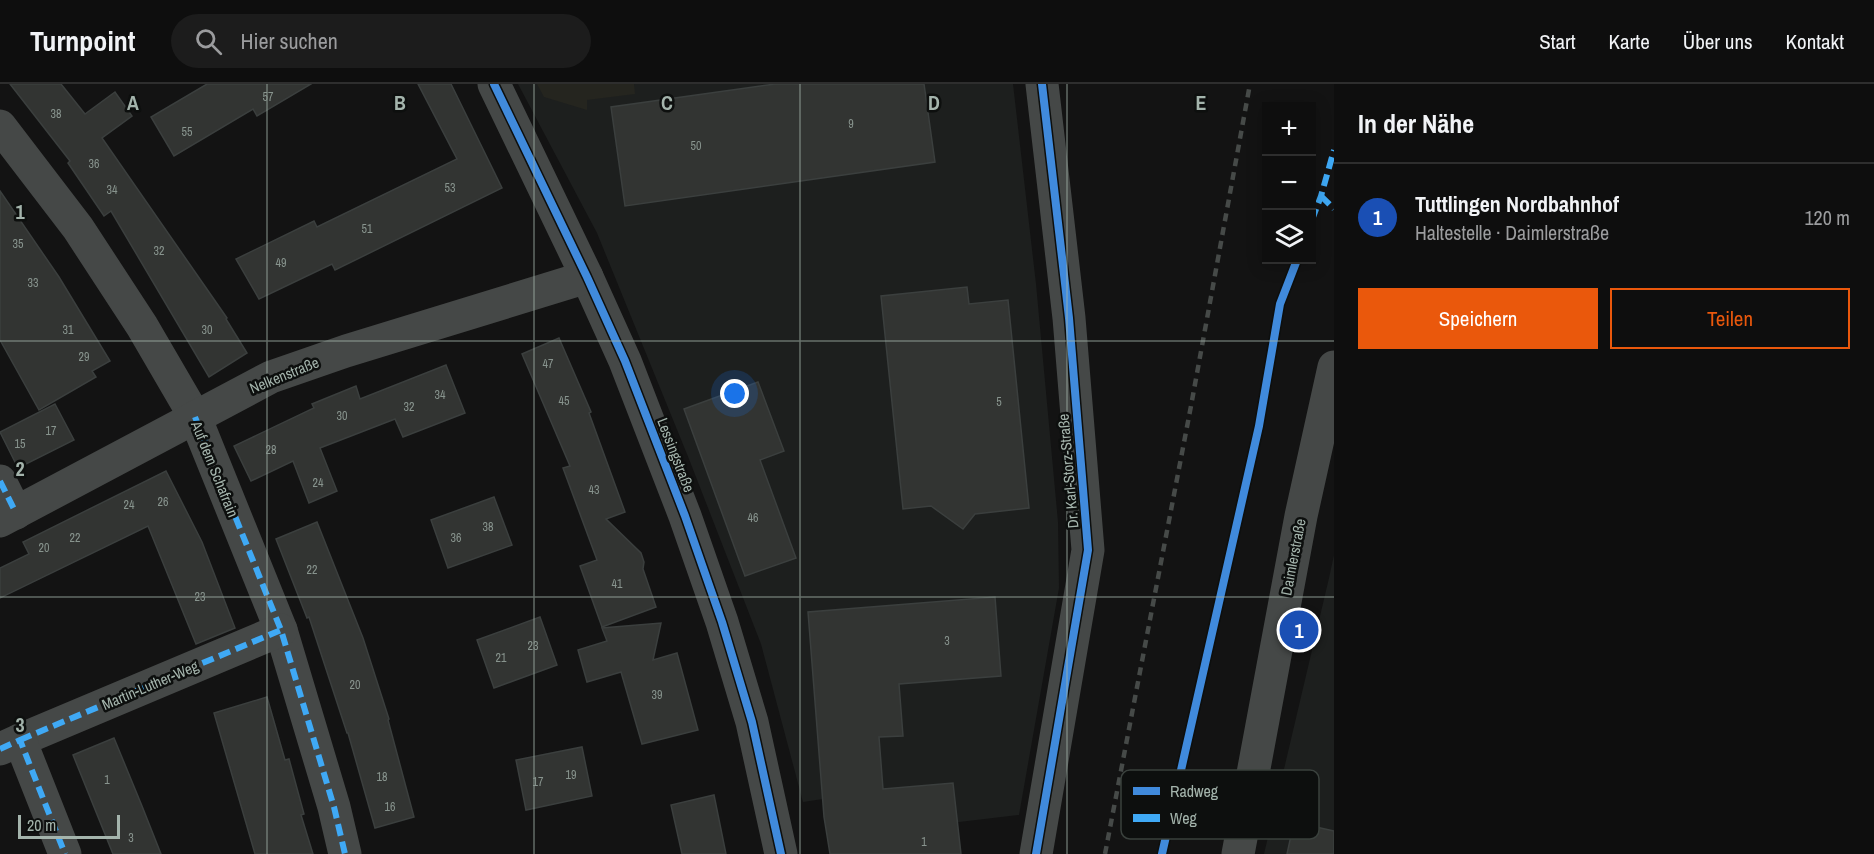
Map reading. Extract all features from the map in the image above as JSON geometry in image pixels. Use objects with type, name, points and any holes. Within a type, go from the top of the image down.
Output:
[{"type":"street","name":"Lessingstraße","points":[[494,84],[630,372],[685,516],[722,622],[752,722],[781,854]]},
{"type":"street","name":"Dr. Karl-Storz-Straße","points":[[1035,854],[1088,550],[1069,318],[1042,84]]},
{"type":"street","name":"Auf dem Schafrain","points":[[0,126],[78,228],[142,326],[195,417],[280,630],[334,807],[345,854]]},
{"type":"street","name":"Nelkenstraße","points":[[8,517],[271,377],[346,351],[587,277]]},
{"type":"street","name":"Daimlerstraße","points":[[1254,770],[1301,516],[1334,367]]},
{"type":"street","points":[[0,481],[8,517]]},
{"type":"street","name":"Martin-Luther-Weg","points":[[65,854],[10,744],[280,630]]},
{"type":"street","name":"Daimlerstraße","points":[[1238,854],[1241,839]]},
{"type":"shaded area","points":[[518,84],[1013,84],[1036,284],[1058,522],[1059,588],[1019,815],[875,832],[856,794],[803,802],[761,644],[689,459],[597,233]]},
{"type":"shaded area","points":[[537,84],[634,84],[635,94],[587,100],[587,110],[544,97]]},
{"type":"shaded area","points":[[1334,555],[1334,854],[1264,854],[1268,839],[1319,839],[1319,770],[1284,770]]},
{"type":"building","points":[[10,84],[61,84],[85,114],[115,92],[132,116],[102,138],[227,318],[247,353],[209,377],[111,211],[104,216],[68,163],[70,161]]},
{"type":"building","points":[[207,84],[311,84],[257,116],[253,109],[174,156],[151,117]]},
{"type":"building","points":[[418,84],[451,84],[502,188],[335,270],[332,264],[259,299],[236,259],[314,221],[317,227],[457,159]]},
{"type":"building","points":[[775,84],[924,84],[935,162],[625,206],[611,107]]},
{"type":"building","points":[[0,191],[59,277],[110,361],[92,371],[96,377],[39,410],[0,340]]},
{"type":"building","points":[[967,287],[969,304],[1008,300],[1029,508],[975,514],[963,529],[931,506],[903,509],[881,296]]},
{"type":"building","points":[[559,338],[591,412],[589,413],[625,512],[606,519],[641,553],[644,562],[643,569],[656,607],[602,627],[580,566],[597,560],[563,468],[570,466],[522,354]]},
{"type":"building","points":[[446,365],[465,413],[403,437],[395,419],[320,448],[337,491],[309,503],[293,461],[251,481],[234,446],[314,408],[312,404],[356,386],[360,399]]},
{"type":"building","points":[[758,382],[784,451],[760,460],[796,558],[745,576],[684,409]]},
{"type":"building","points":[[55,404],[74,440],[18,468],[0,432]]},
{"type":"building","points":[[166,471],[202,542],[235,628],[196,644],[148,526],[0,598],[0,568],[29,554],[23,542]]},
{"type":"building","points":[[494,497],[512,545],[448,568],[431,520]]},
{"type":"building","points":[[317,522],[363,638],[389,719],[414,817],[375,828],[348,733],[309,617],[307,618],[276,539]]},
{"type":"building","points":[[995,597],[1001,676],[899,684],[903,736],[879,737],[883,789],[953,783],[961,854],[830,854],[824,817],[808,612]]},
{"type":"building","points":[[540,617],[557,665],[494,688],[477,640]]},
{"type":"building","points":[[661,623],[653,660],[677,653],[698,730],[642,744],[621,672],[587,682],[578,650],[607,641],[602,628]]},
{"type":"building","points":[[267,697],[285,760],[289,759],[304,814],[301,815],[313,854],[255,854],[214,713]]},
{"type":"building","points":[[114,738],[161,854],[113,854],[73,755]]},
{"type":"building","points":[[582,747],[592,796],[526,810],[516,760]]},
{"type":"building","points":[[714,795],[726,854],[682,854],[671,805]]},
{"type":"building","points":[[1319,828],[1334,831],[1334,854],[1287,854],[1290,839],[1319,839]]},
{"type":"railway","points":[[1121,770],[1250,84]]},
{"type":"railway","points":[[1105,854],[1121,771]]},
{"type":"marked path","points":[[1316,210],[1334,150]]},
{"type":"marked path","points":[[1321,196],[1334,209]]},
{"type":"marked path","points":[[195,417],[281,630],[334,807],[345,854]]},
{"type":"marked path","points":[[0,481],[16,513]]},
{"type":"marked path","points":[[20,740],[281,630]]},
{"type":"marked path","points":[[0,749],[20,740],[65,854]]},
{"type":"cycle path","points":[[494,84],[625,361],[685,516],[722,622],[752,722],[781,854]]},
{"type":"cycle path","points":[[1036,854],[1088,550],[1069,318],[1042,84]]},
{"type":"cycle path","points":[[1181,770],[1259,426],[1280,304],[1295,264]]},
{"type":"cycle path","points":[[1162,854],[1165,839]]},
{"type":"place","name":"Tuttlingen Nordbahnhof","points":[[1299,630]]}]
